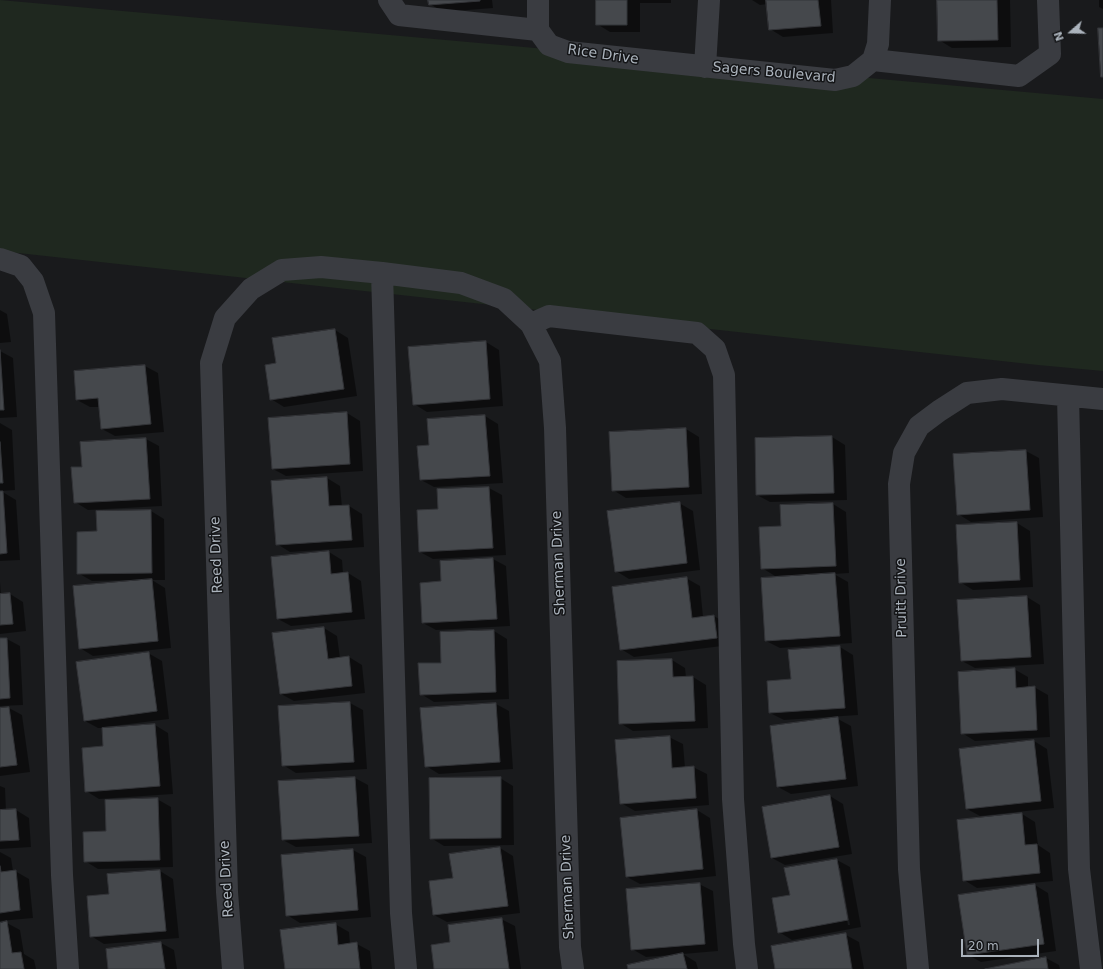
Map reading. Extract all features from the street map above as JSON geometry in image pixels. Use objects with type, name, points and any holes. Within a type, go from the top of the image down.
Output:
[{"type":"street","points":[[389,0],[399,15],[538,30],[538,0]]},
{"type":"street","points":[[706,67],[709,0]]},
{"type":"street","points":[[880,0],[878,44],[873,60],[1019,76],[1050,54],[1048,0]]},
{"type":"street","name":"Rice Drive","points":[[538,30],[549,45],[568,52],[706,67]]},
{"type":"street","name":"Sagers Boulevard","points":[[706,67],[835,80],[853,76],[873,60]]},
{"type":"street","points":[[0,259],[21,266],[33,281],[44,313],[61,859],[68,969]]},
{"type":"street","name":"Reed Drive","points":[[233,969],[227,884],[211,363],[225,318],[251,289],[282,270],[321,267],[382,273]]},
{"type":"street","points":[[382,273],[401,906],[406,969]]},
{"type":"street","name":"Sherman Drive","points":[[382,273],[462,283],[504,299],[531,324],[550,361],[555,428],[570,947],[573,969]]},
{"type":"street","points":[[531,324],[548,316],[697,332],[715,349],[724,375],[733,799],[747,969]]},
{"type":"street","name":"Pruitt Drive","points":[[918,969],[908,869],[898,484],[904,453],[920,426],[938,411],[967,393],[1002,390],[1103,399]]},
{"type":"street","points":[[1068,396],[1079,869],[1092,969]]},
{"type":"shaded area","points":[[0,0],[1103,99],[1103,371],[0,251]]},
{"type":"building","points":[[428,0],[480,0],[480,1],[429,5]]},
{"type":"building","points":[[596,0],[627,0],[627,25],[596,25]]},
{"type":"building","points":[[766,0],[818,0],[821,26],[769,30]]},
{"type":"building","points":[[937,0],[997,0],[998,40],[938,41]]},
{"type":"building","points":[[1098,28],[1103,28],[1103,77],[1101,77]]},
{"type":"building","points":[[335,329],[344,389],[270,400],[265,365],[276,363],[272,338]]},
{"type":"building","points":[[486,341],[490,399],[413,405],[408,347]]},
{"type":"building","points":[[0,350],[4,410],[0,410]]},
{"type":"building","points":[[145,365],[151,424],[101,429],[98,398],[76,400],[74,371]]},
{"type":"building","points":[[347,412],[350,464],[272,469],[268,418]]},
{"type":"building","points":[[485,415],[490,476],[420,480],[417,446],[429,445],[427,419]]},
{"type":"building","points":[[686,428],[689,487],[612,491],[609,432]]},
{"type":"building","points":[[832,436],[834,493],[756,495],[755,438]]},
{"type":"building","points":[[146,438],[150,499],[74,503],[71,467],[82,467],[80,442]]},
{"type":"building","points":[[0,442],[3,483],[0,483]]},
{"type":"building","points":[[1026,450],[1030,510],[957,515],[953,454]]},
{"type":"building","points":[[327,477],[329,506],[349,505],[352,540],[276,545],[271,481]]},
{"type":"building","points":[[489,487],[493,548],[419,552],[417,510],[438,509],[437,489]]},
{"type":"building","points":[[0,491],[3,491],[7,553],[0,554]]},
{"type":"building","points":[[680,502],[687,563],[615,572],[607,511]]},
{"type":"building","points":[[833,503],[836,566],[761,569],[759,527],[781,526],[780,505]]},
{"type":"building","points":[[151,510],[152,573],[77,574],[77,532],[97,531],[96,511]]},
{"type":"building","points":[[1017,522],[1020,580],[959,583],[956,525]]},
{"type":"building","points":[[329,551],[331,574],[348,572],[352,612],[277,619],[271,557]]},
{"type":"building","points":[[493,558],[497,619],[422,623],[420,583],[441,581],[440,561]]},
{"type":"building","points":[[835,573],[840,636],[765,641],[761,578]]},
{"type":"building","points":[[687,577],[692,618],[714,615],[717,638],[620,650],[612,587]]},
{"type":"building","points":[[152,579],[158,641],[79,649],[73,586]]},
{"type":"building","points":[[10,593],[13,624],[0,625],[0,594]]},
{"type":"building","points":[[1027,596],[1031,657],[961,661],[957,600]]},
{"type":"building","points":[[324,627],[328,659],[349,656],[352,686],[280,694],[272,633]]},
{"type":"building","points":[[494,630],[496,692],[420,695],[418,663],[441,663],[440,632]]},
{"type":"building","points":[[0,638],[7,638],[10,698],[0,699]]},
{"type":"building","points":[[840,646],[845,708],[769,713],[767,681],[791,679],[788,650]]},
{"type":"building","points":[[149,652],[157,711],[84,721],[76,662]]},
{"type":"building","points":[[672,659],[673,677],[693,676],[695,721],[619,724],[617,661]]},
{"type":"building","points":[[1015,668],[1016,688],[1035,686],[1037,730],[961,734],[958,672]]},
{"type":"building","points":[[350,702],[354,762],[282,766],[278,706]]},
{"type":"building","points":[[496,703],[500,762],[425,767],[420,708]]},
{"type":"building","points":[[9,707],[17,765],[0,767],[0,708]]},
{"type":"building","points":[[838,717],[846,779],[777,787],[770,726]]},
{"type":"building","points":[[155,724],[160,786],[85,792],[82,748],[103,746],[102,728]]},
{"type":"building","points":[[670,736],[672,768],[694,766],[696,798],[620,804],[615,740]]},
{"type":"building","points":[[1034,740],[1041,801],[966,809],[959,749]]},
{"type":"building","points":[[355,777],[359,836],[282,840],[278,781]]},
{"type":"building","points":[[501,777],[501,838],[430,839],[429,778]]},
{"type":"building","points":[[830,795],[839,847],[771,858],[762,807]]},
{"type":"building","points":[[158,798],[160,860],[84,862],[83,832],[106,831],[105,800]]},
{"type":"building","points":[[16,809],[19,840],[0,841],[0,810]]},
{"type":"building","points":[[697,809],[703,869],[626,877],[620,818]]},
{"type":"building","points":[[1022,813],[1025,845],[1037,844],[1040,873],[963,881],[957,820]]},
{"type":"building","points":[[500,847],[508,906],[433,915],[429,881],[453,878],[449,854]]},
{"type":"building","points":[[353,849],[358,910],[286,916],[281,855]]},
{"type":"building","points":[[837,859],[848,920],[778,933],[772,898],[790,895],[784,868]]},
{"type":"building","points":[[0,866],[1,872],[16,870],[20,910],[0,913]]},
{"type":"building","points":[[160,870],[166,931],[90,937],[87,896],[109,894],[107,874]]},
{"type":"building","points":[[700,883],[705,944],[631,950],[626,889]]},
{"type":"building","points":[[1035,884],[1044,944],[967,955],[958,895]]},
{"type":"building","points":[[502,918],[509,969],[434,969],[431,945],[450,942],[448,925]]},
{"type":"building","points":[[7,921],[12,953],[21,952],[24,969],[0,969],[0,923]]},
{"type":"building","points":[[336,923],[338,945],[357,942],[360,969],[285,969],[280,930]]},
{"type":"building","points":[[846,933],[852,969],[775,969],[771,946]]},
{"type":"building","points":[[161,942],[165,969],[108,969],[106,949]]},
{"type":"building","points":[[683,953],[687,969],[628,969],[627,965]]},
{"type":"building","points":[[1046,957],[1048,969],[985,969]]}]
